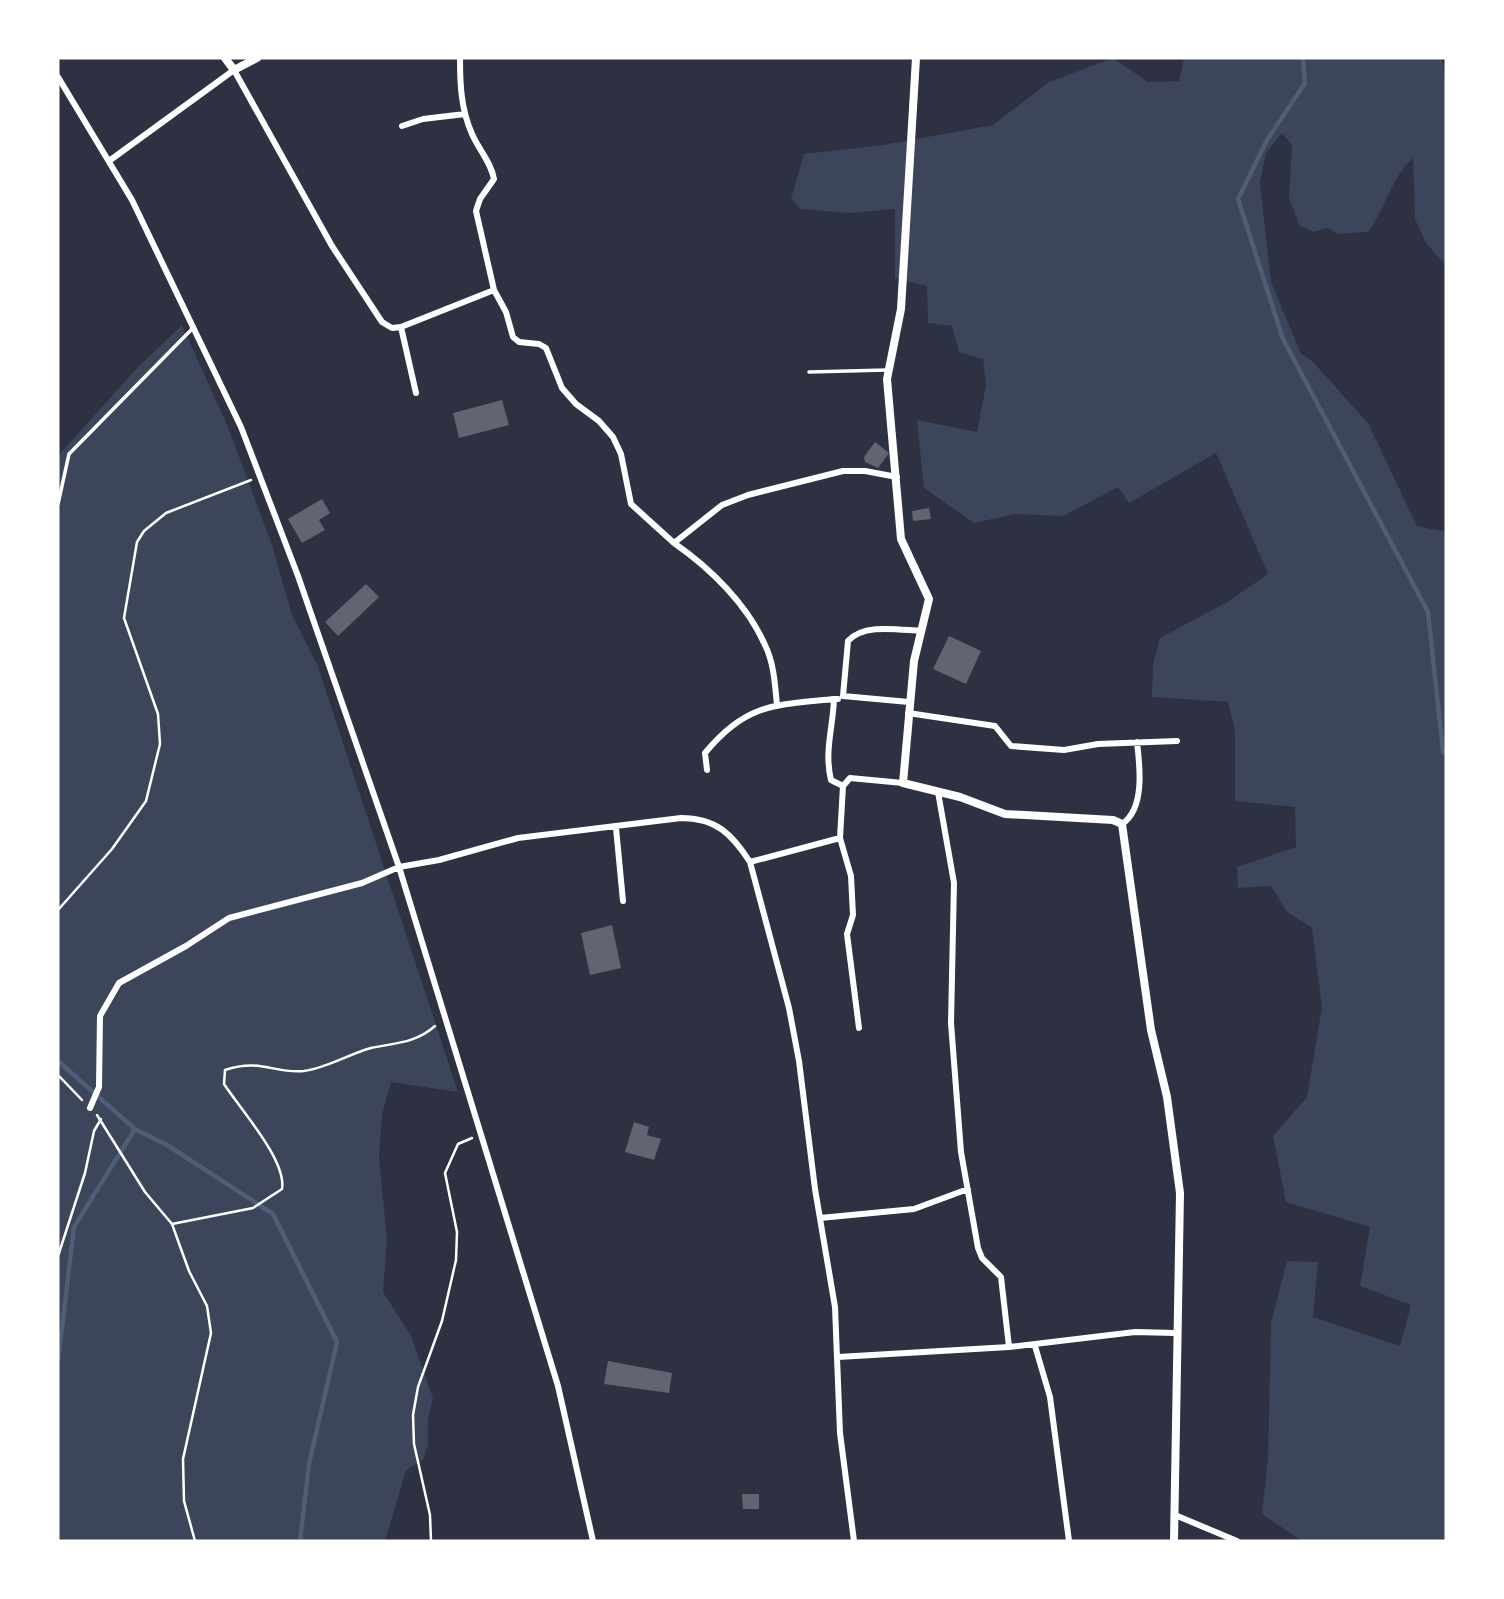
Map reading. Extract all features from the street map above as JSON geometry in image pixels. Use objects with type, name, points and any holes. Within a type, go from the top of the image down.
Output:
[{"type":"street","points":[[225,58],[332,246],[375,313],[392,328],[401,327],[494,290]]},
{"type":"street","points":[[109,161],[234,70],[257,58]]},
{"type":"street","points":[[460,58],[465,114],[474,139],[492,167],[494,179],[480,199],[476,211],[494,290],[515,341],[546,348],[562,388],[606,427],[613,437],[621,454],[631,504],[674,543],[703,564],[755,626],[766,646],[773,669],[777,705]]},
{"type":"street","points":[[903,783],[909,702],[929,599],[903,545],[887,370],[901,309],[916,58]]},
{"type":"street","points":[[58,77],[109,161],[195,326],[262,479],[399,867],[558,1386],[593,1541]]},
{"type":"street","points":[[402,126],[423,119],[465,114]]},
{"type":"street","points":[[401,327],[416,393]]},
{"type":"street","points":[[674,543],[722,505],[748,495],[843,471],[865,471],[897,477]]},
{"type":"street","points":[[843,696],[848,641],[854,634],[867,631],[922,631]]},
{"type":"street","points":[[707,770],[705,755],[709,748],[752,712],[777,705],[843,696],[909,702]]},
{"type":"street","points":[[834,699],[827,763],[831,780],[844,786]]},
{"type":"street","points":[[908,713],[995,726],[1011,746],[1035,750],[1177,741]]},
{"type":"street","points":[[1122,824],[1131,818],[1136,802],[1137,742]]},
{"type":"street","points":[[859,1028],[847,934],[853,915],[851,876],[840,838],[844,786],[850,778],[903,783],[1005,814],[1113,820],[1122,824]]},
{"type":"street","points":[[938,792],[954,883],[951,1023],[961,1152],[978,1248],[982,1258],[1001,1277],[1009,1347]]},
{"type":"street","points":[[90,1108],[99,1087],[100,1016],[119,983],[186,946],[229,918],[362,883],[399,867],[439,860],[517,838],[681,818],[707,821],[732,835],[750,862],[794,1029],[820,1218],[831,1269],[838,1357],[840,1433],[854,1541]]},
{"type":"street","points":[[1122,824],[1151,1030],[1167,1097],[1178,1172],[1180,1208],[1175,1333],[1174,1541]]},
{"type":"street","points":[[615,828],[623,901]]},
{"type":"street","points":[[750,862],[840,838]]},
{"type":"street","points":[[820,1218],[914,1209],[968,1189]]},
{"type":"street","points":[[838,1357],[1035,1346],[1135,1332],[1175,1333]]},
{"type":"street","points":[[1035,1346],[1050,1397],[1069,1541]]},
{"type":"street","points":[[1175,1515],[1237,1541]]},
{"type":"lane","points":[[58,504],[69,454],[195,326]]},
{"type":"lane","points":[[809,372],[887,370]]},
{"type":"path","points":[[58,910],[112,849],[146,801],[160,744],[158,714],[124,618],[137,542],[144,531],[166,513],[232,485],[262,479]]},
{"type":"path","points":[[172,1224],[253,1208],[282,1189],[284,1176],[272,1152],[224,1084],[225,1070],[251,1064],[304,1071],[371,1048],[411,1041],[424,1036],[446,1018]]},
{"type":"path","points":[[58,1256],[85,1173],[94,1131],[101,1119]]},
{"type":"path","points":[[430,1541],[430,1515],[414,1444],[413,1415],[418,1387],[442,1321],[456,1260],[457,1232],[445,1173],[458,1144],[482,1136]]},
{"type":"path","points":[[115,1148],[145,1192],[172,1224],[189,1271],[206,1306],[211,1334],[183,1460],[184,1501],[195,1541]]},
{"type":"shaded area","points":[[1113,58],[1148,82],[1179,81],[1184,58],[1442,58],[1446,87],[1446,266],[1426,243],[1415,219],[1413,158],[1400,174],[1368,232],[1339,234],[1327,228],[1314,232],[1300,226],[1289,199],[1292,145],[1282,133],[1266,153],[1260,182],[1271,282],[1301,354],[1312,361],[1368,423],[1417,526],[1446,532],[1446,1541],[1302,1541],[1262,1514],[1268,1458],[1271,1323],[1287,1261],[1318,1262],[1313,1317],[1400,1346],[1411,1305],[1360,1286],[1370,1227],[1286,1202],[1273,1136],[1307,1097],[1322,1007],[1312,928],[1287,912],[1271,886],[1238,888],[1237,867],[1296,847],[1295,807],[1235,801],[1235,730],[1228,702],[1152,697],[1153,664],[1160,638],[1229,601],[1268,574],[1216,453],[1129,503],[1118,487],[1063,516],[1015,514],[974,523],[924,488],[917,420],[977,432],[986,385],[983,359],[959,352],[952,326],[928,323],[927,286],[895,278],[895,209],[850,213],[801,209],[791,199],[804,154],[883,145],[993,125],[1049,82]]},
{"type":"shaded area","points":[[182,325],[228,427],[272,545],[292,615],[318,667],[458,1092],[391,1082],[382,1115],[379,1158],[387,1239],[383,1292],[411,1336],[433,1398],[428,1419],[428,1445],[423,1460],[406,1470],[385,1541],[58,1541],[58,456],[137,368]]},
{"type":"building","points":[[502,400],[509,425],[459,438],[453,413]]},
{"type":"building","points":[[875,442],[889,453],[878,468],[865,462],[864,457]]},
{"type":"building","points":[[322,499],[330,513],[319,520],[325,530],[302,543],[288,519]]},
{"type":"building","points":[[929,508],[931,519],[913,521],[912,511]]},
{"type":"building","points":[[366,584],[379,597],[338,636],[325,622]]},
{"type":"building","points":[[949,636],[981,651],[966,684],[933,669]]},
{"type":"building","points":[[612,925],[621,968],[590,975],[581,933]]},
{"type":"building","points":[[634,1122],[649,1127],[647,1135],[661,1139],[654,1160],[625,1152]]},
{"type":"building","points":[[608,1361],[672,1373],[669,1393],[604,1384]]},
{"type":"building","points":[[742,1494],[759,1494],[759,1509],[743,1509]]},
{"type":"waterway","points":[[1303,58],[1305,83],[1267,140],[1238,199],[1283,339],[1428,612],[1443,752],[1446,754]]},
{"type":"waterway","points":[[58,1061],[135,1129],[167,1145],[273,1214],[337,1342],[309,1464],[300,1541]]},
{"type":"waterway","points":[[58,1361],[74,1227],[135,1129]]}]
